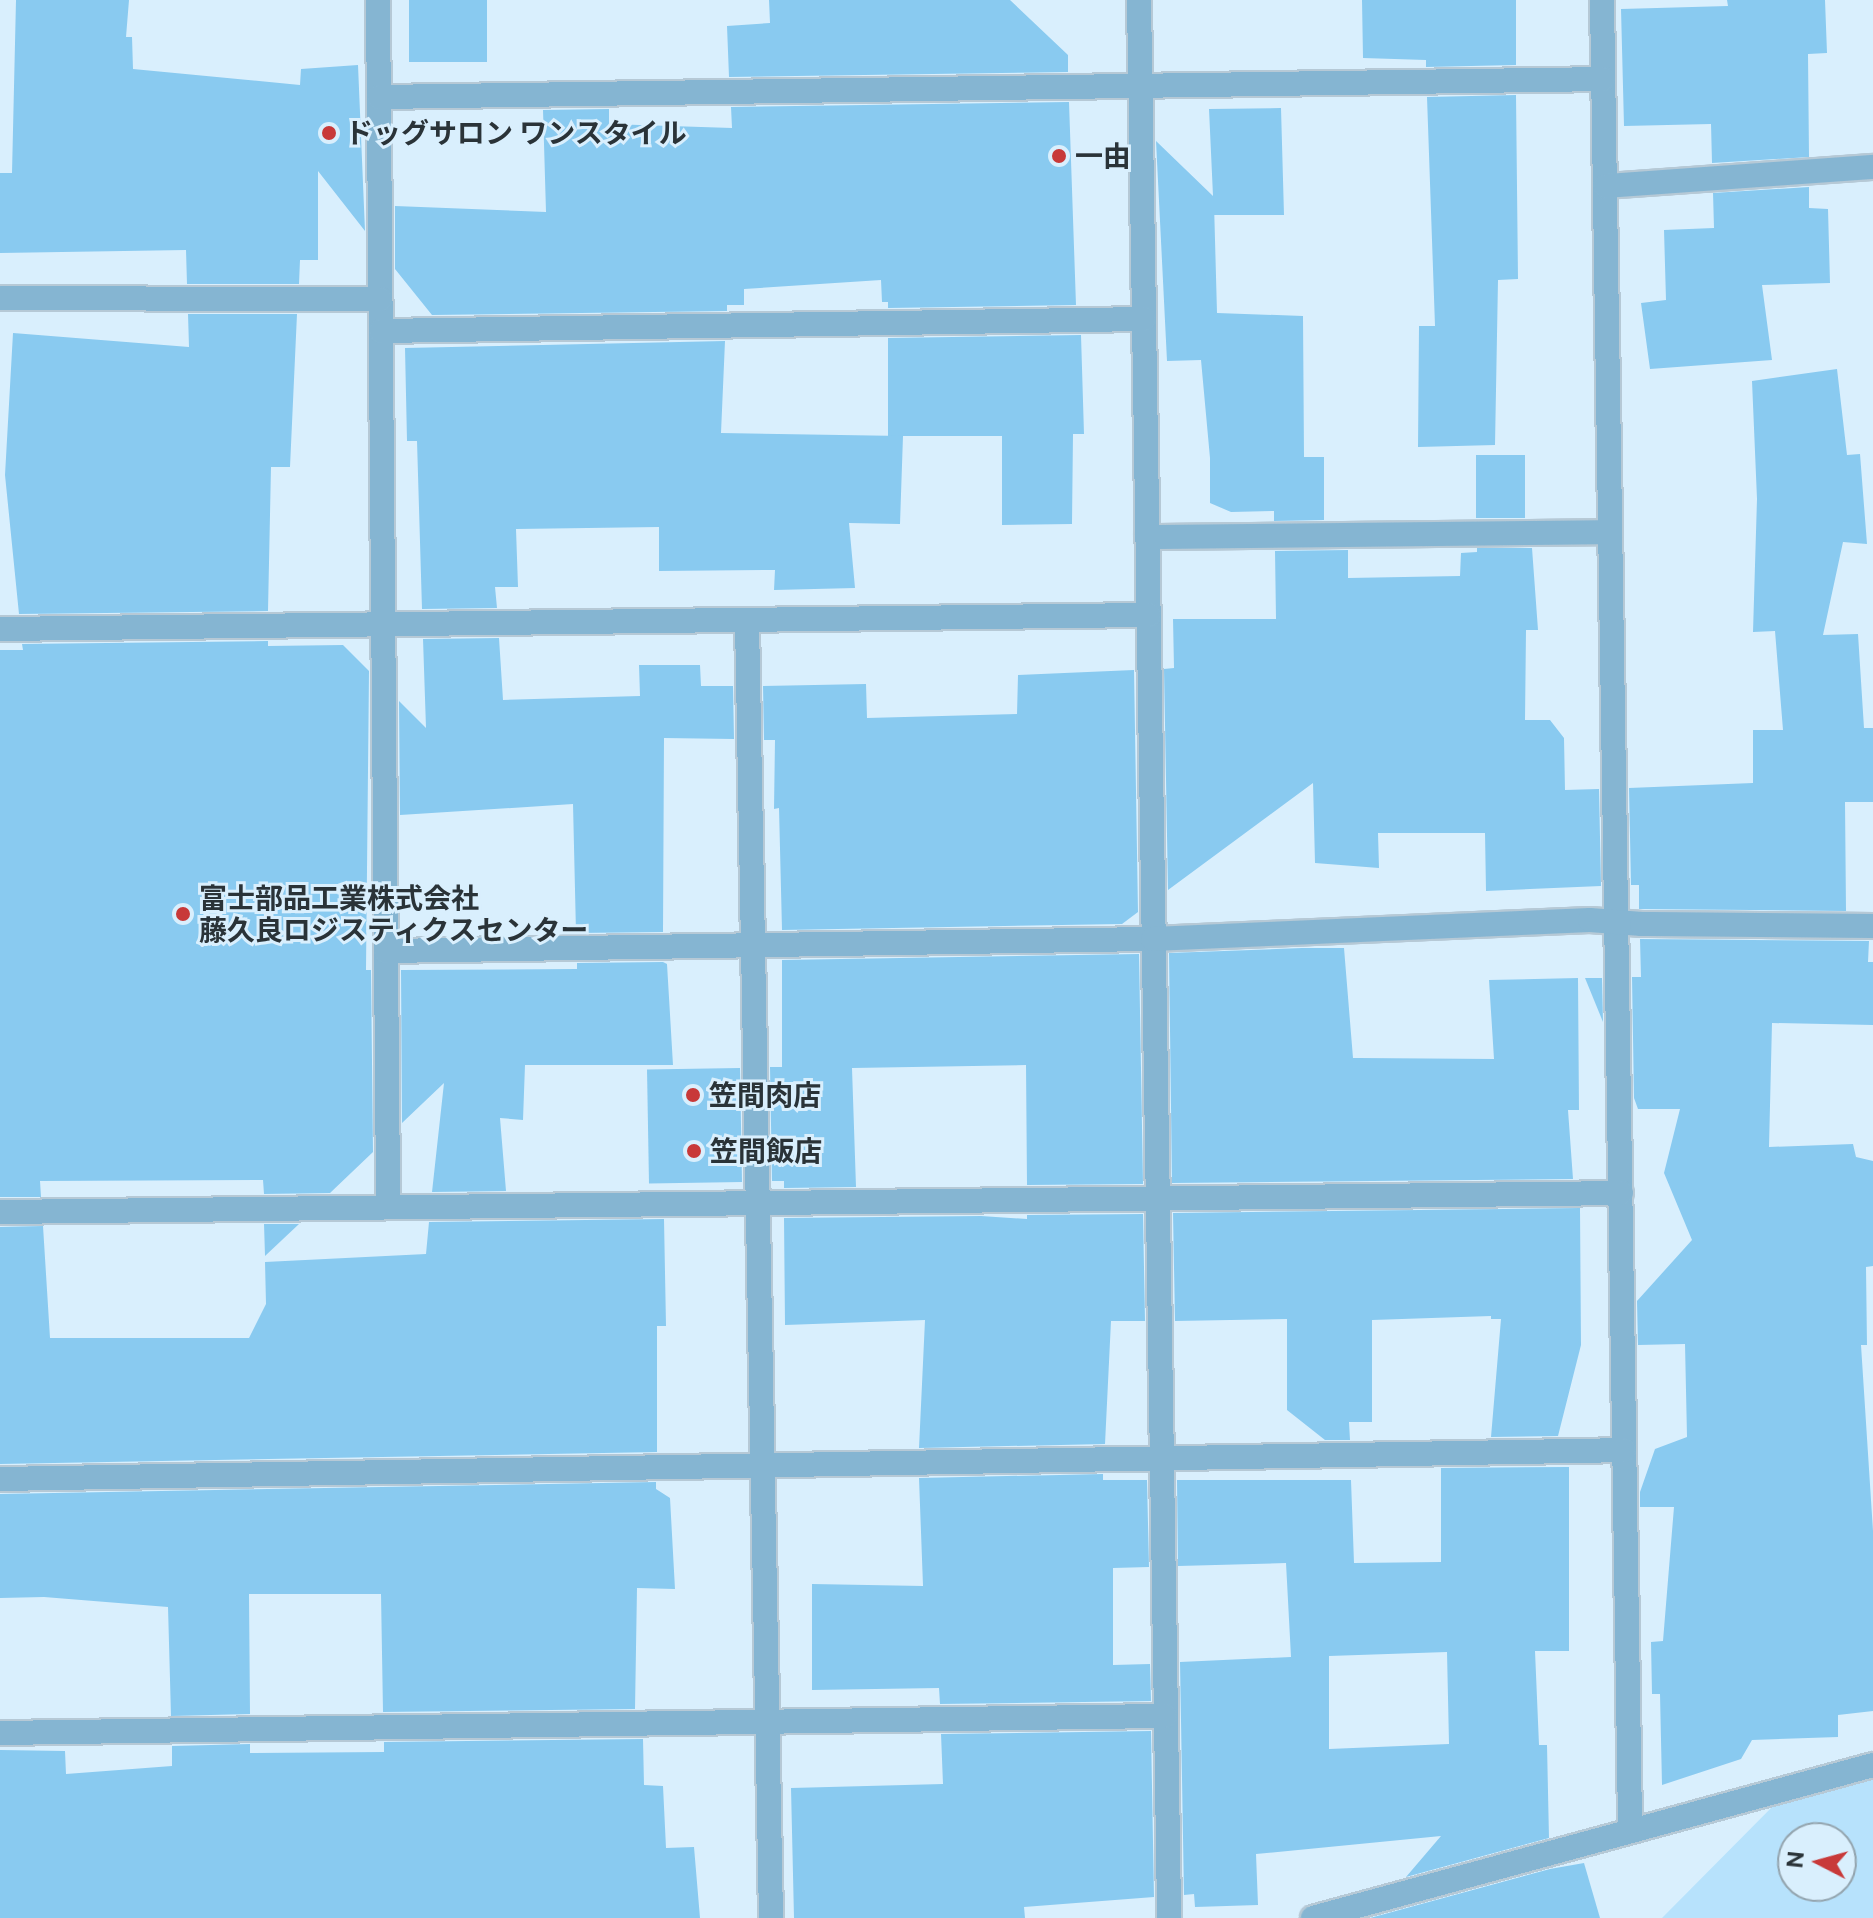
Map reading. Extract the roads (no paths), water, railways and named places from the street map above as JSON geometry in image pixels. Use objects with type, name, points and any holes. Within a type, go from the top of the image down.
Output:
[{"type":"street","points":[[378,0],[388,1206]]},
{"type":"street","points":[[1139,0],[1169,1918]]},
{"type":"street","points":[[1602,0],[1630,1831]]},
{"type":"street","points":[[379,97],[1603,79]]},
{"type":"street","points":[[1606,186],[1873,167]]},
{"type":"street","points":[[0,298],[380,299]]},
{"type":"street","points":[[381,331],[1144,319]]},
{"type":"street","points":[[1147,537],[1610,532]]},
{"type":"street","points":[[0,629],[383,627],[1149,615]]},
{"type":"street","points":[[747,621],[771,1918]]},
{"type":"street","points":[[386,951],[1153,939],[1590,920],[1618,923],[1873,926]]},
{"type":"street","points":[[0,1212],[1621,1193]]},
{"type":"street","points":[[0,1479],[1624,1450]]},
{"type":"street","points":[[0,1733],[1165,1716]]},
{"type":"street","points":[[1313,1918],[1873,1765]]},
{"type":"place","name":"ドッグサロン ワンスタイル","points":[[329,133]]},
{"type":"place","name":"一由","points":[[1059,156]]},
{"type":"place","name":"富士部品工業株式会社 藤久良ロジスティクスセンター","points":[[183,914]]},
{"type":"place","name":"笠間肉店","points":[[693,1095]]},
{"type":"place","name":"笠間飯店","points":[[694,1151]]}]
